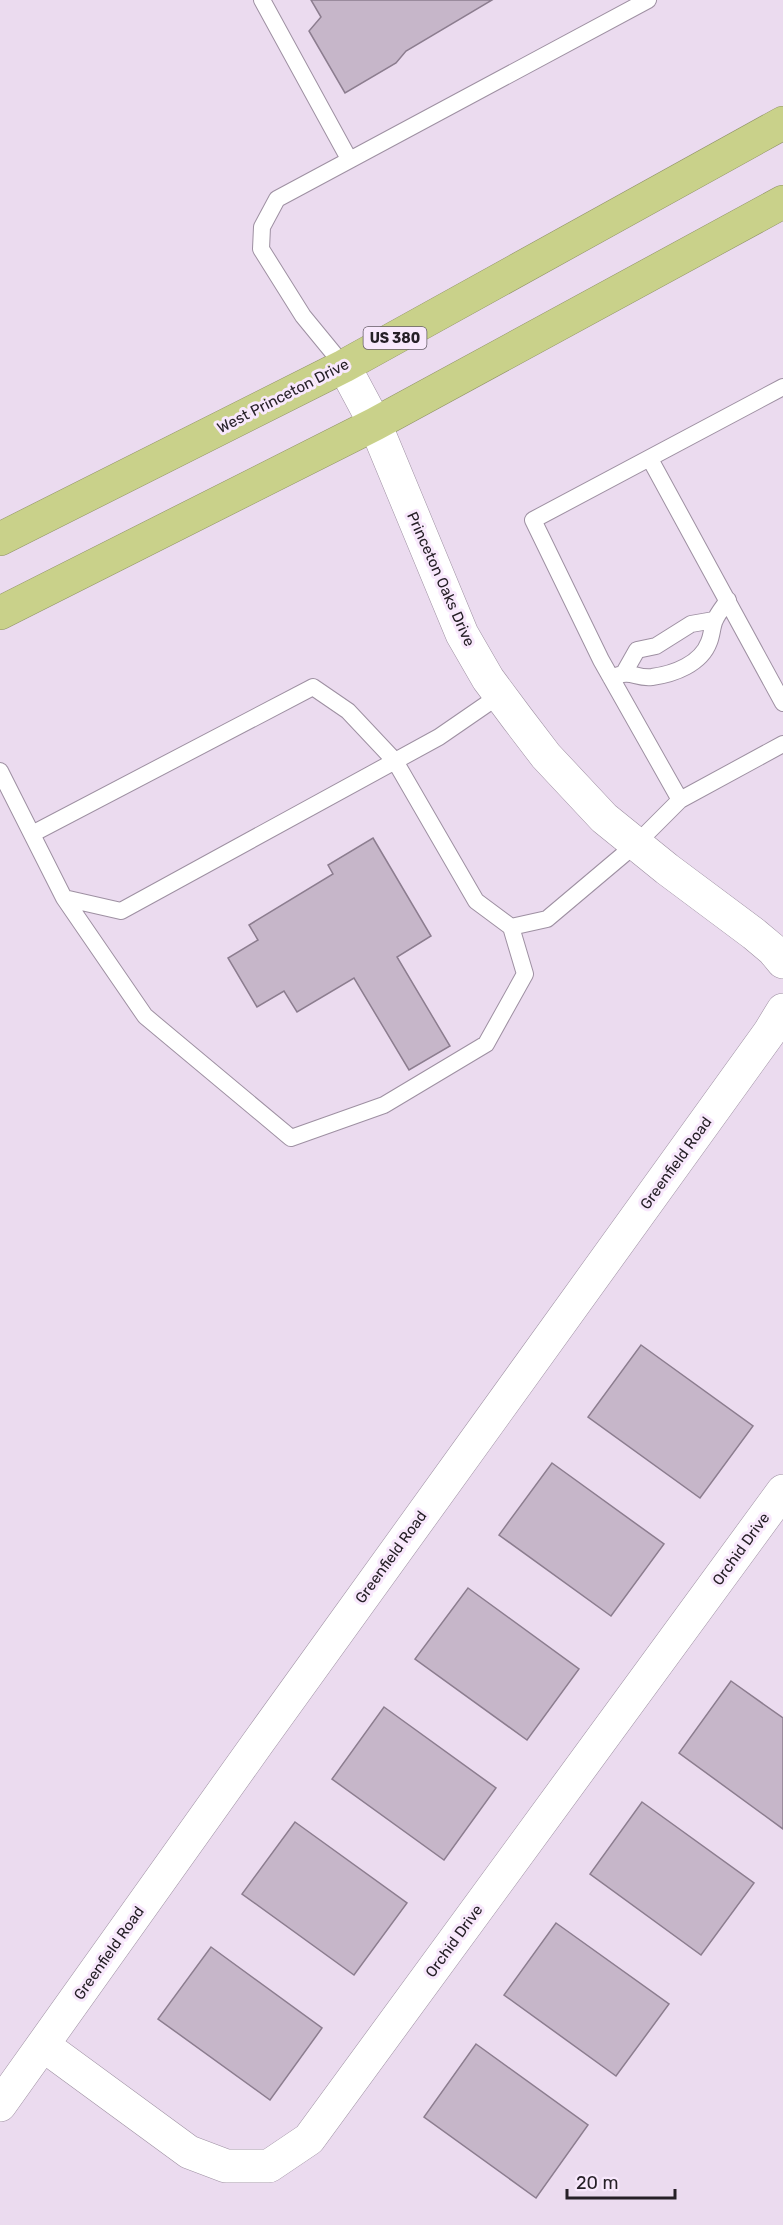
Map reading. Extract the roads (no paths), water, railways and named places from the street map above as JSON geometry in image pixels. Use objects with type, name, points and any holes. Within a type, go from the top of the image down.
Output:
[{"type":"highway","name":"West Princeton Drive","points":[[0,539],[344,366],[783,123]]},
{"type":"highway","points":[[0,613],[375,424],[783,202]]},
{"type":"street","name":"Princeton Oaks Drive","points":[[344,366],[375,424],[462,634],[488,679],[540,748],[604,818],[754,934],[783,962]]},
{"type":"street","name":"Greenfield Road","points":[[0,2104],[770,1033],[783,1010]]},
{"type":"street","name":"Orchid Drive","points":[[43,2044],[189,2152],[226,2166],[269,2166],[309,2139],[783,1491]]},
{"type":"lane","points":[[262,0],[349,159]]},
{"type":"lane","points":[[344,366],[303,316],[261,249],[262,226],[277,199],[648,0]]},
{"type":"lane","points":[[680,800],[618,676],[533,520],[783,387]]},
{"type":"lane","points":[[650,459],[783,703]]},
{"type":"lane","points":[[618,676],[648,677],[667,674],[685,667],[703,654],[709,642],[714,620],[728,600]]},
{"type":"lane","points":[[618,676],[637,650],[656,646],[691,624],[714,620]]},
{"type":"lane","points":[[0,771],[64,898],[145,1016],[291,1138],[384,1105],[486,1044],[525,974],[511,927],[476,902],[395,761],[348,711],[313,687],[32,834]]},
{"type":"lane","points":[[64,898],[121,911],[439,737],[500,695]]},
{"type":"lane","points":[[511,927],[548,919],[636,844],[680,800],[783,744]]}]
